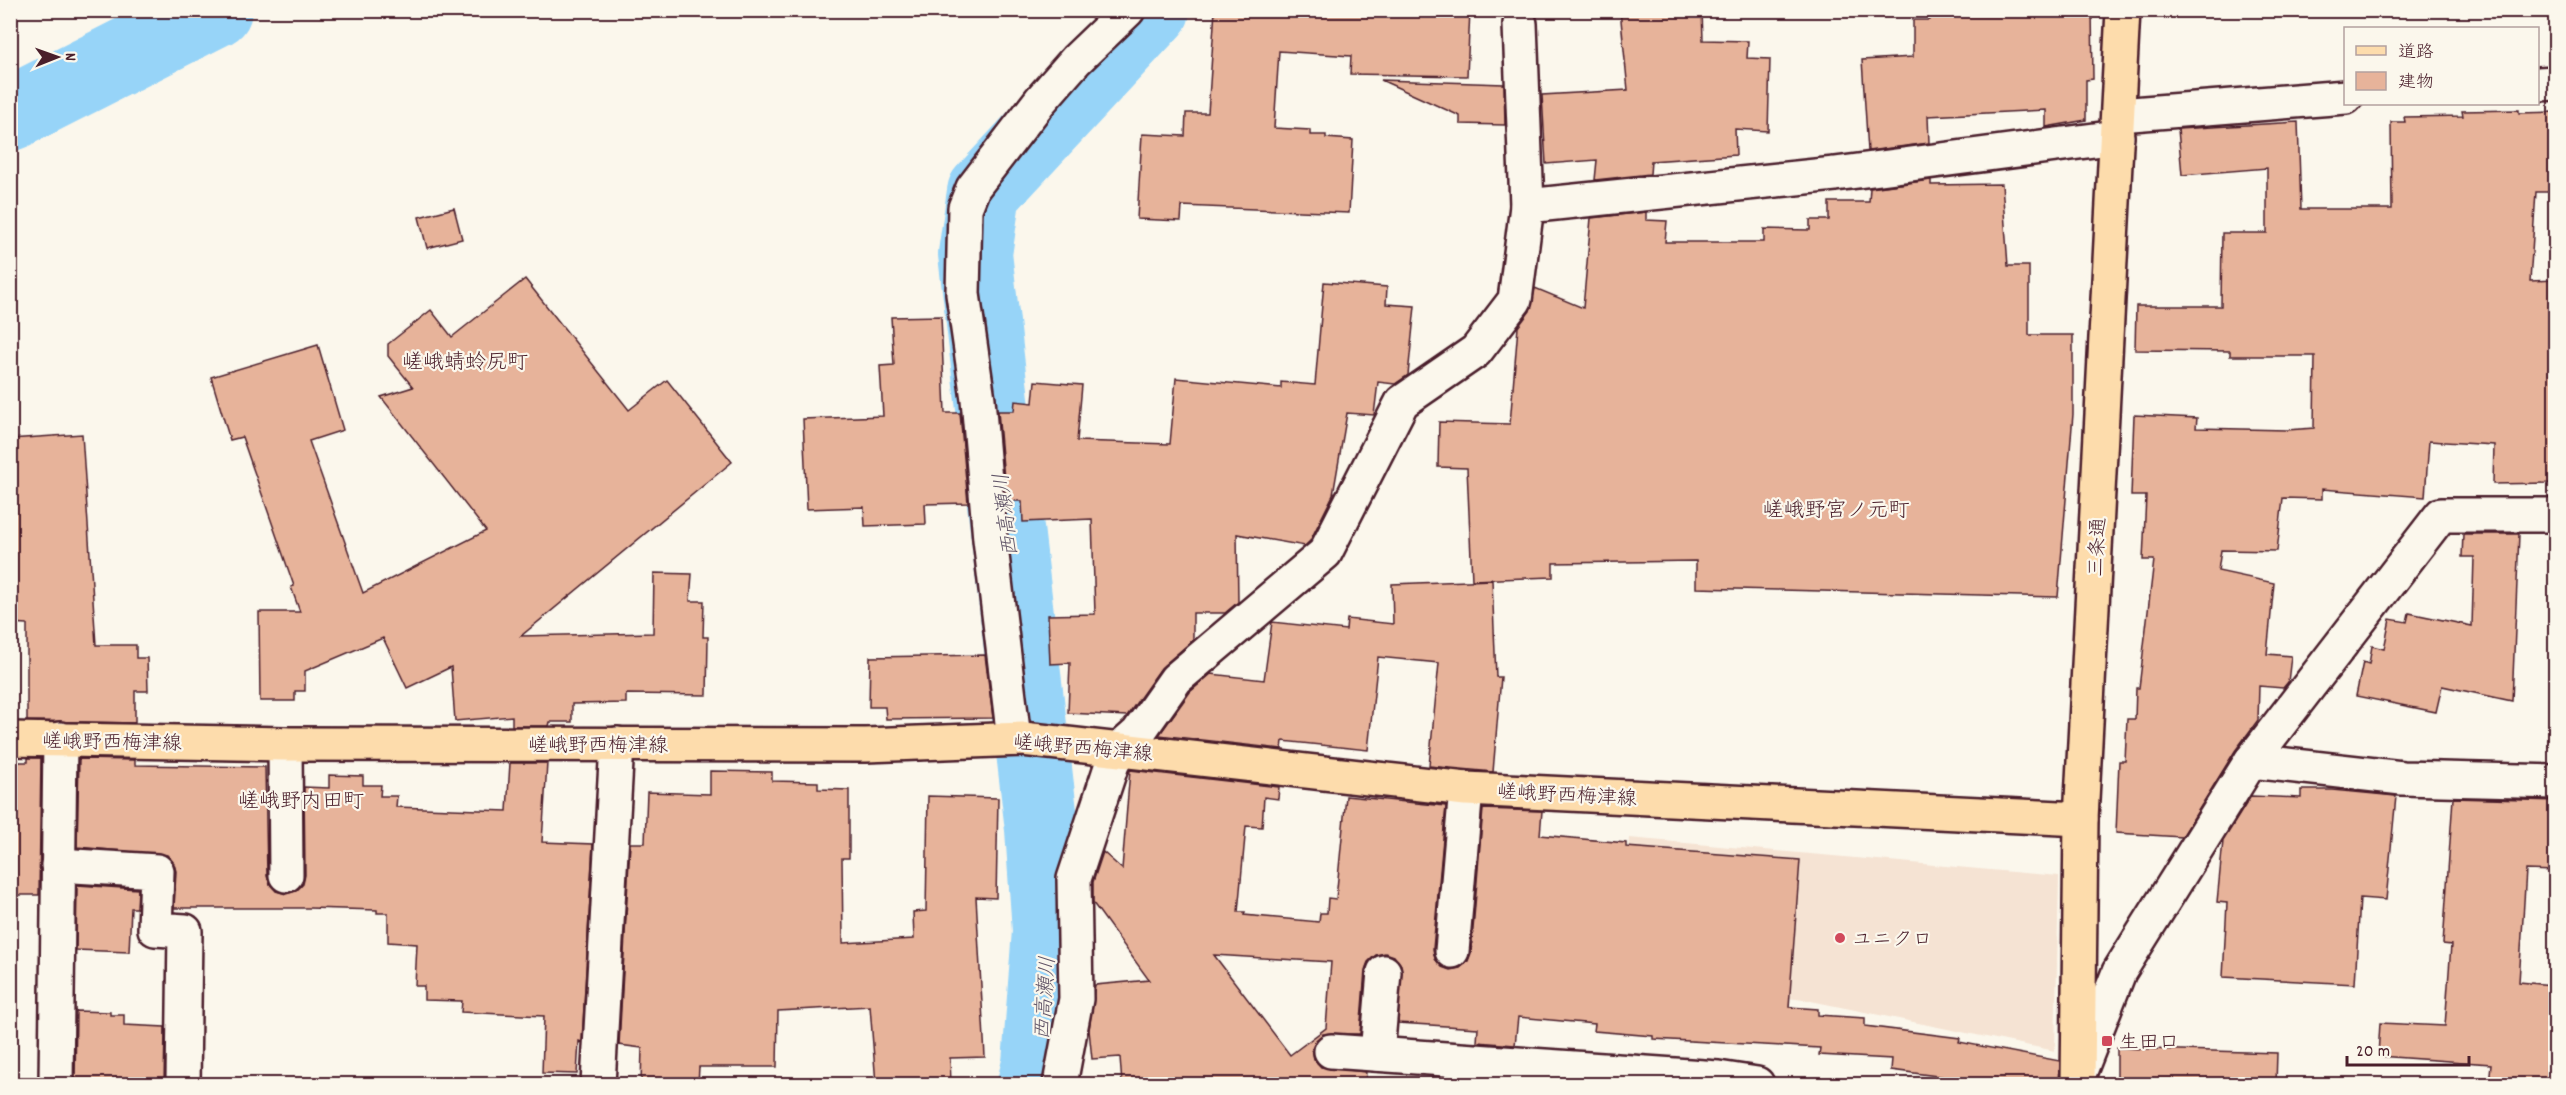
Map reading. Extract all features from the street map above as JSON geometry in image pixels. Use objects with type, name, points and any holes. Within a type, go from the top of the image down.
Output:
[{"type":"main road","name":"三条通","points":[[2078,1080],[2081,819],[2123,10]]},
{"type":"main road","name":"嵯峨野西梅津線","points":[[10,739],[285,744],[866,745],[1027,739],[1466,789],[2081,819]]},
{"type":"street","points":[[1027,739],[990,539],[978,399],[963,294],[964,208],[973,188],[1027,117],[1076,60],[1128,10]]},
{"type":"street","points":[[1060,1084],[1076,999],[1074,879],[1112,764],[1120,749],[1138,733],[1176,679],[1325,553],[1402,402],[1476,351],[1515,300],[1527,206],[1520,24]]},
{"type":"street","points":[[2539,84],[2556,83]]},
{"type":"street","points":[[1527,206],[1834,174],[2118,126],[2344,97]]},
{"type":"street","points":[[2078,1080],[2119,972],[2251,761],[2441,515],[2556,515]]},
{"type":"street","points":[[56,1084],[60,739]]},
{"type":"street","points":[[285,744],[286,875]]},
{"type":"street","points":[[598,1084],[617,744]]},
{"type":"street","points":[[2251,761],[2402,778],[2556,782]]},
{"type":"street","points":[[1452,951],[1466,789]]},
{"type":"street","points":[[58,865],[157,871],[155,928],[185,931],[183,1084]]},
{"type":"street","points":[[1377,1054],[1384,972]]},
{"type":"street","points":[[1331,1051],[1718,1078],[1757,1084]]},
{"type":"shaded area","name":"ユニクロ","points":[[1629,838],[2059,876],[2055,1051],[1811,1001],[1619,976]]},
{"type":"building","points":[[1215,10],[1470,10],[1467,76],[1350,74],[1351,56],[1279,51],[1274,128],[1310,130],[1310,135],[1326,135],[1326,138],[1353,140],[1349,213],[1182,206],[1181,221],[1137,219],[1142,134],[1185,136],[1186,113],[1208,113]]},
{"type":"building","points":[[1620,10],[1702,10],[1703,40],[1748,41],[1747,58],[1770,59],[1768,131],[1735,129],[1736,155],[1651,161],[1650,174],[1595,180],[1597,160],[1546,164],[1542,95],[1628,90]]},
{"type":"building","points":[[1931,10],[2092,10],[2093,79],[2086,80],[2086,120],[2046,127],[2046,110],[1928,116],[1929,143],[1868,151],[1862,60],[1913,57],[1913,20],[1930,20]]},
{"type":"building","points":[[1381,80],[1504,84],[1505,125],[1460,124],[1460,116]]},
{"type":"building","points":[[2519,110],[2519,113],[2556,112],[2554,192],[2536,192],[2530,281],[2556,280],[2556,483],[2493,484],[2494,445],[2429,441],[2425,497],[2322,489],[2322,499],[2283,498],[2277,551],[2221,550],[2218,571],[2274,583],[2267,654],[2291,656],[2288,682],[2283,688],[2259,686],[2258,720],[2235,751],[2182,837],[2116,833],[2119,761],[2125,761],[2127,719],[2135,719],[2136,688],[2139,688],[2154,560],[2143,560],[2146,496],[2131,496],[2134,415],[2197,418],[2196,428],[2287,430],[2314,428],[2315,356],[2230,356],[2230,351],[2135,350],[2136,306],[2221,306],[2222,233],[2267,233],[2267,168],[2182,175],[2178,129],[2298,122],[2301,209],[2392,209],[2391,122],[2405,122],[2404,117],[2463,116],[2462,111]]},
{"type":"building","points":[[1931,180],[1931,185],[2002,184],[2008,266],[2029,266],[2029,335],[2073,335],[2073,414],[2058,597],[1696,588],[1696,561],[1553,563],[1553,577],[1472,580],[1467,468],[1438,467],[1439,422],[1510,424],[1518,327],[1530,311],[1535,288],[1583,308],[1591,218],[1646,212],[1646,220],[1667,221],[1665,242],[1764,242],[1764,229],[1810,230],[1810,220],[1829,220],[1829,202],[1869,202],[1870,188]]},
{"type":"building","points":[[454,208],[462,239],[427,248],[419,217]]},
{"type":"building","points":[[525,279],[629,410],[667,380],[732,462],[521,636],[653,633],[654,573],[692,574],[690,601],[704,601],[703,637],[708,637],[707,695],[626,694],[626,703],[572,704],[572,722],[550,722],[549,726],[512,726],[512,716],[455,721],[451,667],[407,688],[383,638],[305,671],[305,691],[295,691],[295,701],[260,701],[259,612],[300,612],[291,587],[294,586],[242,437],[230,440],[211,377],[318,345],[343,430],[309,441],[363,593],[486,531],[381,397],[413,387],[388,356],[388,344],[431,310],[452,337]]},
{"type":"building","points":[[1324,282],[1387,287],[1386,304],[1415,306],[1408,375],[1395,384],[1378,382],[1374,415],[1347,413],[1333,495],[1310,541],[1305,546],[1237,534],[1238,602],[1225,613],[1193,613],[1193,640],[1161,668],[1127,716],[1068,713],[1070,663],[1050,664],[1048,615],[1095,614],[1092,519],[1023,522],[1022,501],[1006,501],[998,411],[1014,411],[1015,401],[1033,403],[1035,381],[1082,385],[1077,441],[1170,444],[1176,378],[1281,388],[1281,382],[1315,385]]},
{"type":"building","points":[[941,316],[945,413],[960,413],[968,503],[925,504],[926,524],[865,526],[864,507],[807,509],[803,419],[883,416],[880,366],[894,365],[891,317]]},
{"type":"building","points":[[82,434],[96,645],[136,645],[136,658],[147,658],[148,691],[135,691],[135,723],[27,721],[27,624],[10,623],[10,439]]},
{"type":"building","points":[[2463,534],[2519,534],[2512,701],[2442,686],[2436,712],[2356,696],[2363,662],[2369,664],[2372,646],[2384,649],[2390,619],[2407,622],[2409,613],[2472,626],[2474,557],[2462,557]]},
{"type":"building","points":[[1492,580],[1496,677],[1501,677],[1493,772],[1429,766],[1439,663],[1378,657],[1368,750],[1283,741],[1282,749],[1159,735],[1190,692],[1211,674],[1264,680],[1272,622],[1346,630],[1347,619],[1393,624],[1392,584]]},
{"type":"building","points":[[985,655],[993,718],[886,719],[885,707],[869,707],[870,657]]},
{"type":"building","points":[[28,758],[41,758],[39,895],[10,895],[12,762],[28,762]]},
{"type":"building","points":[[79,759],[135,760],[135,765],[265,767],[267,876],[276,891],[286,894],[296,891],[303,884],[305,875],[304,787],[329,788],[329,775],[363,776],[363,785],[381,785],[380,796],[397,796],[396,807],[507,811],[510,763],[547,763],[542,842],[593,844],[582,1042],[579,1041],[577,1074],[542,1073],[544,1016],[461,1012],[462,1001],[424,1000],[424,986],[415,986],[417,944],[388,942],[388,913],[377,913],[377,910],[309,908],[174,908],[176,871],[167,855],[77,847]]},
{"type":"building","points":[[1130,770],[1279,787],[1278,799],[1264,797],[1262,827],[1246,826],[1238,912],[1245,912],[1244,915],[1319,922],[1320,913],[1327,913],[1328,898],[1336,899],[1346,796],[1446,806],[1433,949],[1435,959],[1442,967],[1450,970],[1460,968],[1468,961],[1471,953],[1483,809],[1542,811],[1540,835],[1626,843],[1626,847],[1800,860],[1789,1007],[1818,1009],[1818,1015],[1865,1018],[1865,1026],[1960,1038],[1959,1042],[2060,1061],[2059,1084],[1959,1084],[1960,1079],[1891,1070],[1892,1059],[1819,1055],[1820,1048],[1653,1039],[1653,1036],[1594,1031],[1595,1024],[1518,1017],[1515,1045],[1477,1042],[1478,1028],[1398,1023],[1401,965],[1394,956],[1385,953],[1376,955],[1368,962],[1365,970],[1360,1034],[1323,1034],[1316,1040],[1312,1049],[1314,1059],[1321,1067],[1366,1072],[1365,1084],[1122,1084],[1120,1057],[1092,1059],[1089,1030],[1095,985],[1149,980],[1093,903],[1093,882],[1103,852],[1122,869]],"holes":[[[1214,955],[1331,962],[1326,1028],[1290,1055]]]},
{"type":"building","points":[[710,771],[772,772],[772,781],[818,782],[818,789],[849,790],[849,858],[842,858],[843,943],[914,939],[913,912],[926,911],[928,796],[998,798],[996,898],[976,897],[985,1057],[950,1058],[951,1084],[876,1084],[870,1006],[778,1011],[777,1067],[699,1067],[698,1084],[641,1084],[642,1048],[619,1045],[630,843],[645,843],[647,792],[710,794]]},
{"type":"building","points":[[2301,790],[2333,790],[2396,796],[2386,900],[2360,898],[2355,984],[2223,977],[2227,903],[2217,902],[2223,841],[2251,796],[2301,798]]},
{"type":"building","points":[[2453,798],[2556,801],[2556,871],[2526,870],[2519,982],[2553,985],[2556,1084],[2489,1084],[2491,1064],[2378,1056],[2380,1023],[2445,1026],[2451,945],[2443,944]]},
{"type":"building","points":[[77,885],[138,889],[137,908],[131,908],[129,952],[76,950]]},
{"type":"building","points":[[76,1011],[110,1012],[110,1015],[124,1015],[124,1025],[165,1027],[164,1084],[75,1083]]},
{"type":"building","points":[[2117,1048],[2277,1053],[2276,1084],[2117,1084]]},
{"type":"building","points":[[1474,1080],[1511,1082],[1511,1084],[1474,1084]]},
{"type":"waterway","points":[[10,114],[215,10]]},
{"type":"waterway","name":"西高瀬川","points":[[1034,1084],[1039,1064],[1049,931],[1042,829],[975,254],[984,192],[1153,10]]},
{"type":"place","name":"ユニクロ","points":[[1840,938]]},
{"type":"place","name":"生田口","points":[[2107,1041]]},
{"type":"district","name":"嵯峨蜻蛉尻町","points":[[465,361]]},
{"type":"district","name":"嵯峨野宮ノ元町","points":[[1836,509]]},
{"type":"district","name":"嵯峨野内田町","points":[[301,800]]}]
